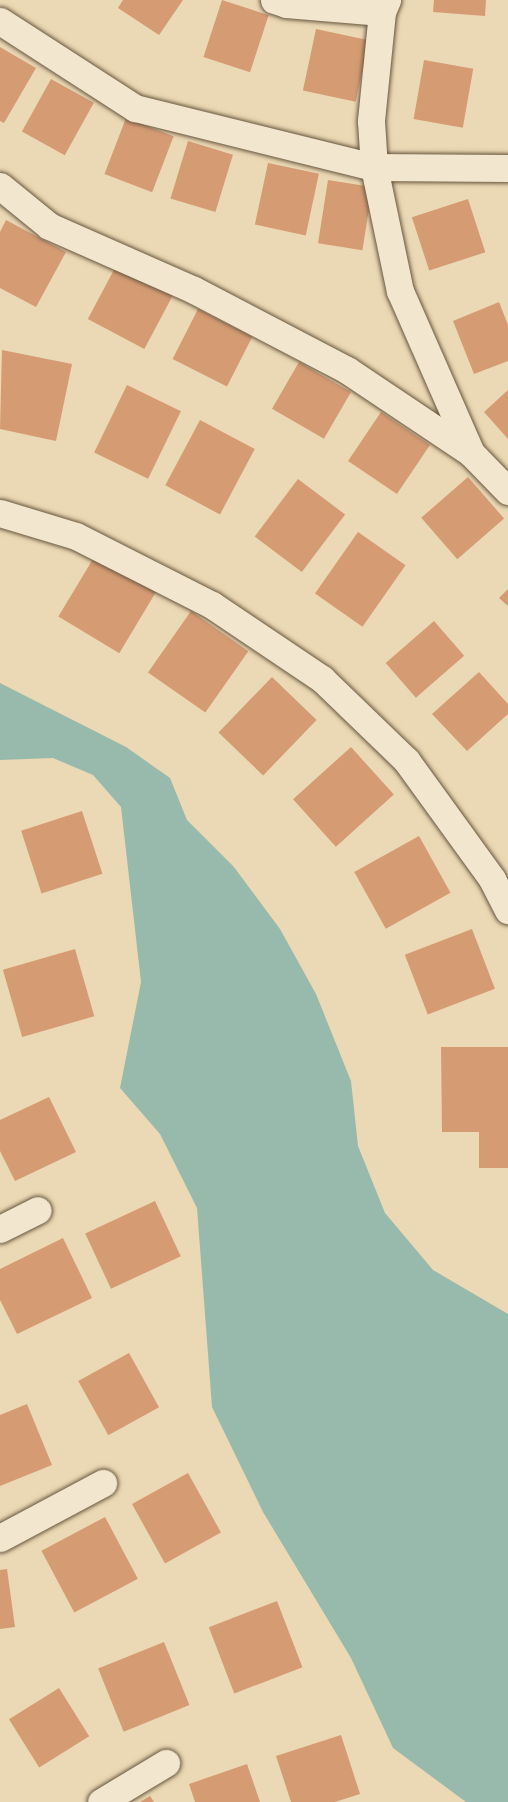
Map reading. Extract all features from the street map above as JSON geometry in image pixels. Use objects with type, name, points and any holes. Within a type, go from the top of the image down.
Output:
[{"type":"lane","points":[[274,0],[286,4],[384,6],[371,121],[374,167],[400,291],[471,453]]},
{"type":"lane","points":[[0,21],[135,108],[374,167],[508,168]]},
{"type":"lane","points":[[0,186],[49,226],[194,290],[347,370],[471,453],[508,490]]},
{"type":"lane","points":[[0,513],[76,536],[212,605],[322,679],[406,760],[492,879],[508,910]]},
{"type":"lane","points":[[0,1229],[38,1209]]},
{"type":"lane","points":[[0,1538],[104,1483]]},
{"type":"lane","points":[[101,1802],[166,1763]]},
{"type":"shaded area","points":[[0,683],[126,747],[170,778],[187,820],[234,867],[280,929],[316,994],[351,1081],[358,1146],[385,1213],[433,1270],[508,1314],[508,1802],[466,1802],[393,1748],[351,1658],[263,1512],[212,1407],[197,1208],[160,1134],[120,1088],[141,982],[121,807],[93,775],[53,758],[0,760]]},
{"type":"building","points":[[123,0],[183,0],[159,35],[118,8]]},
{"type":"building","points":[[222,0],[269,15],[250,72],[203,57]]},
{"type":"building","points":[[434,0],[486,0],[485,16],[433,12]]},
{"type":"building","points":[[316,29],[369,40],[356,102],[303,91]]},
{"type":"building","points":[[0,47],[36,68],[4,123],[0,121]]},
{"type":"building","points":[[424,60],[473,69],[463,128],[414,119]]},
{"type":"building","points":[[51,79],[94,103],[65,155],[22,131]]},
{"type":"building","points":[[126,118],[174,136],[152,192],[104,174]]},
{"type":"building","points":[[188,141],[233,155],[215,212],[170,198]]},
{"type":"building","points":[[268,163],[319,174],[306,235],[255,225]]},
{"type":"building","points":[[328,180],[372,187],[362,250],[318,243]]},
{"type":"building","points":[[468,199],[485,252],[429,270],[412,217]]},
{"type":"building","points":[[6,220],[66,252],[36,307],[0,288],[0,232]]},
{"type":"building","points":[[116,266],[173,296],[144,349],[88,319]]},
{"type":"building","points":[[499,302],[508,325],[508,361],[474,374],[453,321]]},
{"type":"building","points":[[198,309],[252,337],[227,387],[173,359]]},
{"type":"building","points":[[2,350],[72,364],[56,441],[0,429]]},
{"type":"building","points":[[299,362],[351,392],[324,439],[272,409]]},
{"type":"building","points":[[127,385],[181,411],[148,479],[94,452]]},
{"type":"building","points":[[508,390],[508,439],[484,412]]},
{"type":"building","points":[[381,412],[430,445],[397,494],[348,461]]},
{"type":"building","points":[[200,420],[255,449],[220,514],[165,485]]},
{"type":"building","points":[[468,477],[504,519],[457,559],[421,518]]},
{"type":"building","points":[[298,479],[345,515],[302,572],[255,537]]},
{"type":"building","points":[[358,532],[406,565],[362,627],[315,593]]},
{"type":"building","points":[[96,554],[157,591],[119,653],[58,617]]},
{"type":"building","points":[[508,589],[508,606],[499,598]]},
{"type":"building","points":[[191,611],[248,651],[205,713],[148,672]]},
{"type":"building","points":[[434,621],[464,656],[416,698],[386,663]]},
{"type":"building","points":[[479,672],[508,704],[508,714],[467,751],[432,714]]},
{"type":"building","points":[[272,677],[317,720],[263,775],[219,732]]},
{"type":"building","points":[[351,747],[394,795],[336,847],[293,799]]},
{"type":"building","points":[[82,811],[102,874],[42,894],[21,831]]},
{"type":"building","points":[[419,836],[451,893],[386,929],[354,872]]},
{"type":"building","points":[[472,929],[495,989],[428,1015],[405,955]]},
{"type":"building","points":[[75,949],[94,1016],[22,1037],[3,970]]},
{"type":"building","points":[[441,1047],[508,1047],[508,1168],[479,1168],[479,1132],[442,1132]]},
{"type":"building","points":[[49,1097],[76,1152],[15,1181],[0,1151],[0,1120]]},
{"type":"building","points":[[155,1201],[181,1256],[111,1289],[85,1234]]},
{"type":"building","points":[[63,1238],[92,1298],[17,1334],[0,1300],[0,1269]]},
{"type":"building","points":[[129,1353],[159,1407],[108,1435],[78,1381]]},
{"type":"building","points":[[27,1404],[52,1465],[0,1486],[0,1415]]},
{"type":"building","points":[[188,1473],[221,1532],[165,1564],[132,1504]]},
{"type":"building","points":[[105,1517],[138,1579],[74,1613],[41,1551]]},
{"type":"building","points":[[7,1569],[15,1627],[0,1629],[0,1570]]},
{"type":"building","points":[[277,1601],[302,1667],[234,1693],[209,1627]]},
{"type":"building","points":[[164,1642],[189,1705],[124,1732],[98,1669]]},
{"type":"building","points":[[59,1688],[89,1736],[39,1768],[9,1719]]},
{"type":"building","points":[[341,1735],[360,1794],[335,1802],[291,1802],[276,1756]]},
{"type":"building","points":[[247,1764],[260,1802],[195,1802],[189,1784]]},
{"type":"building","points":[[150,1796],[154,1802],[140,1802]]}]
